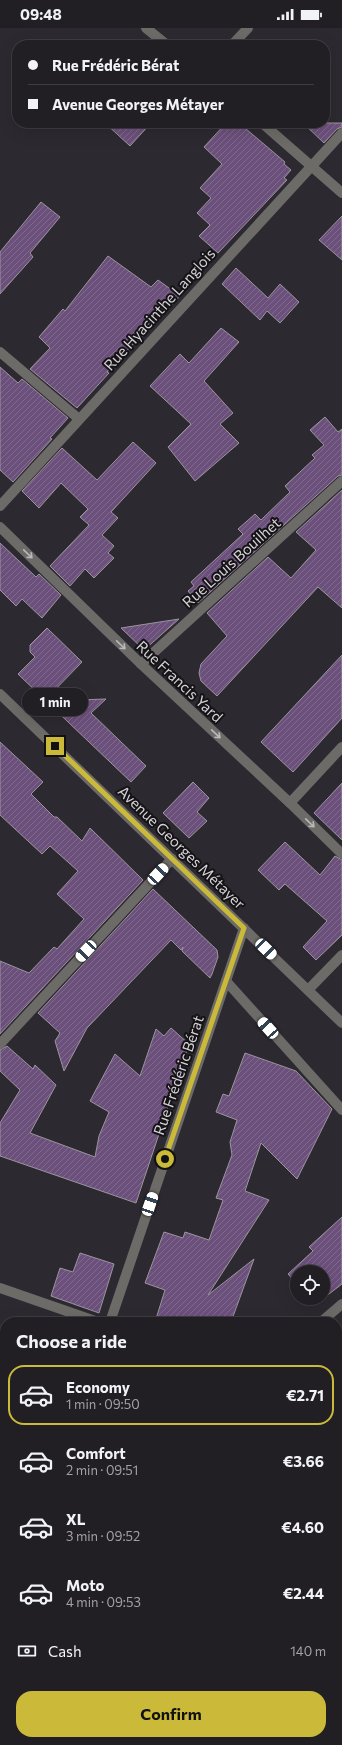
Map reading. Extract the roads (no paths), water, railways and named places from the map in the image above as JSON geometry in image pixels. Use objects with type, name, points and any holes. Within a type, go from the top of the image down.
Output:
[{"type":"street","points":[[146,28],[161,40]]},
{"type":"street","points":[[237,40],[248,28]]},
{"type":"street","points":[[268,128],[312,165],[342,193]]},
{"type":"street","name":"Rue Hyacinthe Langlois","points":[[0,506],[342,133]]},
{"type":"street","points":[[0,352],[79,420]]},
{"type":"street","name":"Rue Louis Bouilhet","points":[[140,664],[342,481]]},
{"type":"street","name":"Rue Francis Yard","points":[[0,527],[140,664],[290,803],[342,854]]},
{"type":"street","name":"Avenue Georges Métayer","points":[[0,694],[342,1023]]},
{"type":"street","points":[[290,803],[342,747]]},
{"type":"street","points":[[0,1044],[172,859]]},
{"type":"street","name":"Rue Frédéric Bérat","points":[[112,1317],[244,928]]},
{"type":"street","points":[[308,990],[342,955]]},
{"type":"street","points":[[226,981],[342,1110]]},
{"type":"street","points":[[0,1288],[84,1317]]},
{"type":"street","points":[[327,1317],[342,1304]]}]
